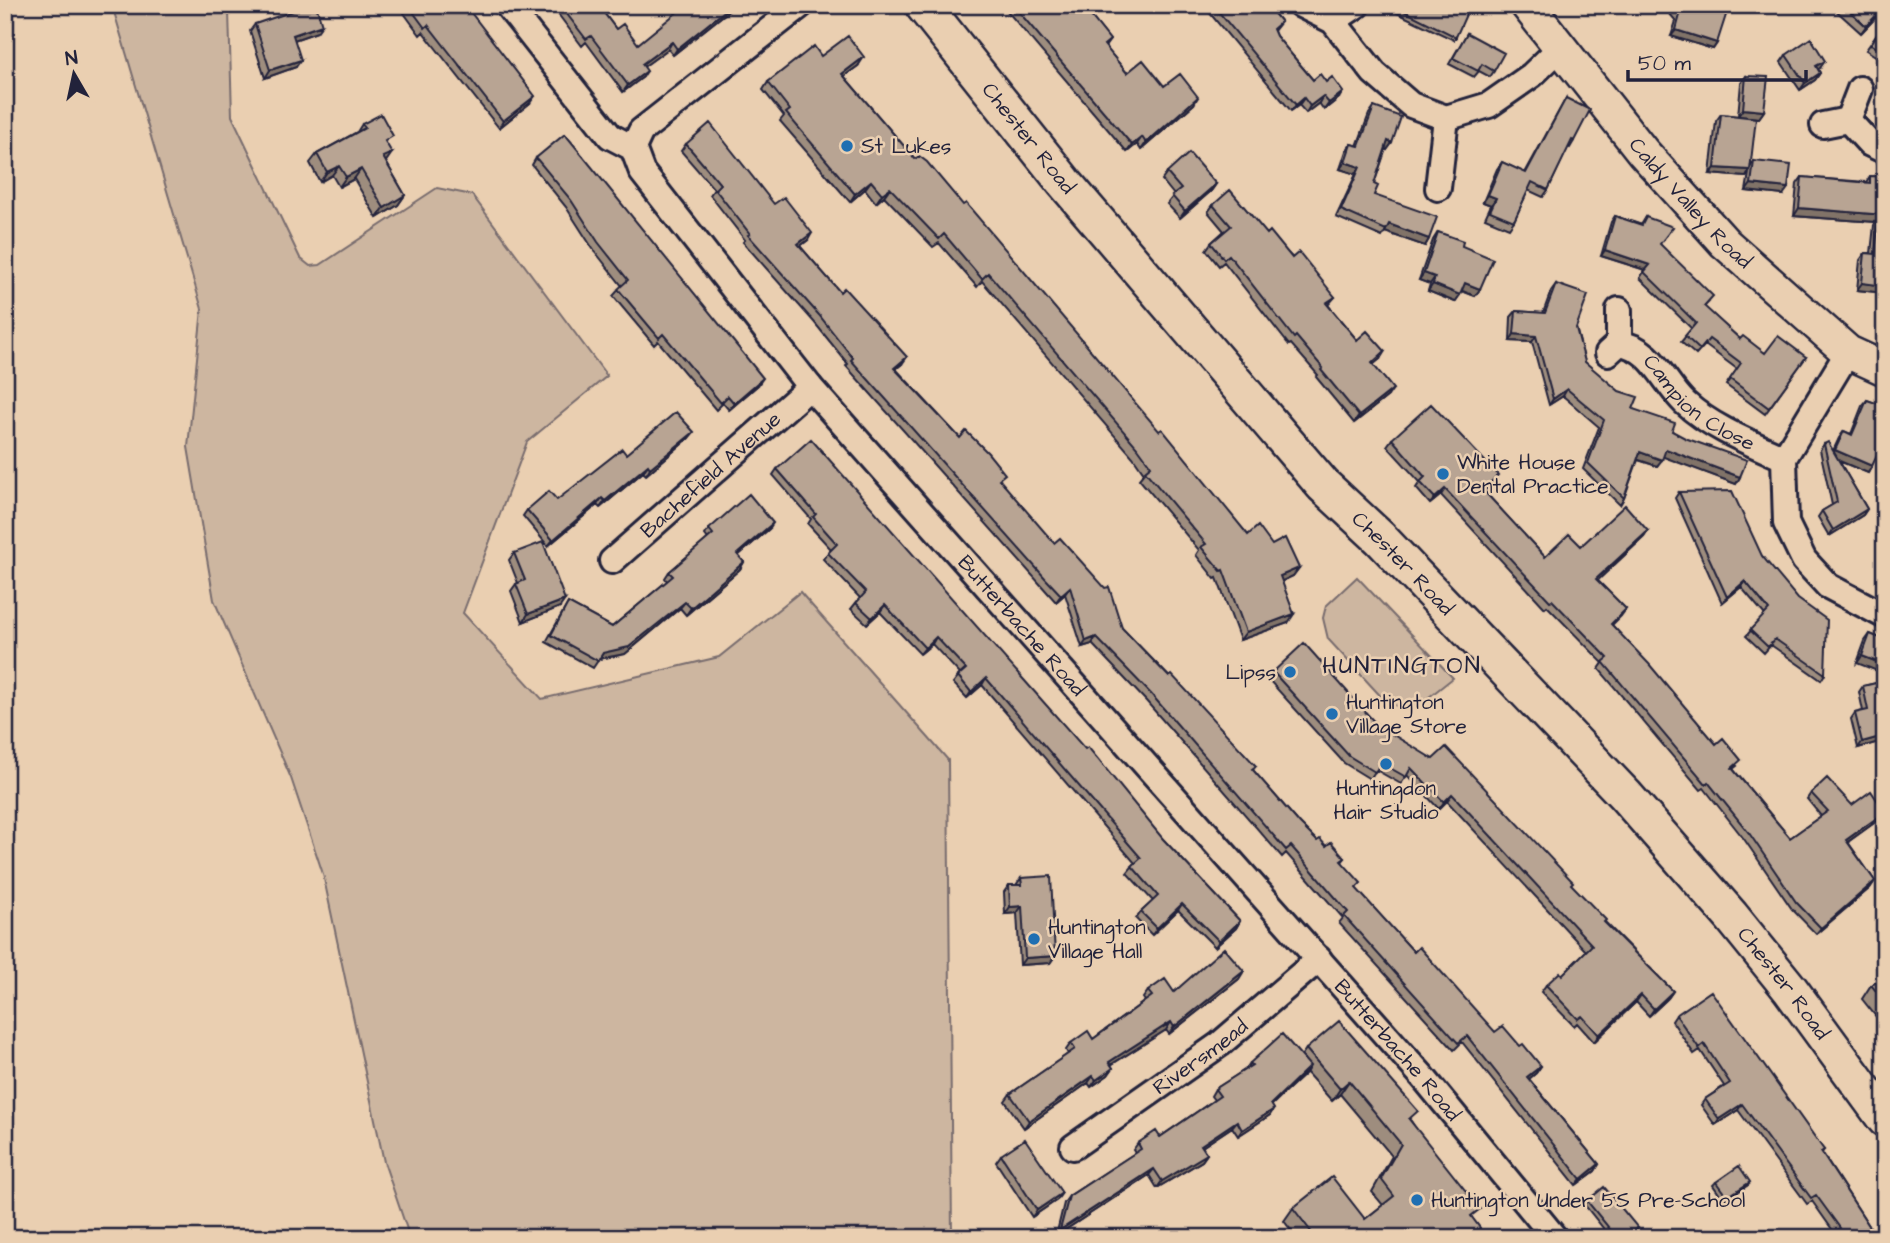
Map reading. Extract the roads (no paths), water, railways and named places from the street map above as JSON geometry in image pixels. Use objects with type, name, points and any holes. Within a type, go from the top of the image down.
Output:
[{"type":"main road","name":"Chester Road","points":[[923,5],[1065,182],[1323,485],[1380,538],[1625,794],[1722,906],[1790,989],[1885,1119]]},
{"type":"street","name":"Butterbache Road","points":[[506,5],[610,136],[633,149],[642,172],[810,387],[1423,1077],[1555,1238]]},
{"type":"street","points":[[633,149],[641,131],[801,5]]},
{"type":"street","points":[[1301,5],[1333,20],[1374,73],[1412,105],[1446,118],[1489,105],[1532,75],[1562,46]]},
{"type":"street","points":[[1333,20],[1357,5]]},
{"type":"street","name":"Caldy Valley Road","points":[[1527,5],[1643,152],[1725,243],[1848,352],[1885,369]]},
{"type":"street","points":[[1849,120],[1860,89]]},
{"type":"street","points":[[1438,188],[1446,118]]},
{"type":"street","points":[[1823,125],[1849,120]]},
{"type":"street","points":[[1849,120],[1870,144],[1885,151]]},
{"type":"street","name":"Campion Close","points":[[1619,310],[1614,348],[1632,345],[1650,359],[1686,403],[1734,435],[1784,458]]},
{"type":"street","points":[[1848,352],[1784,458],[1786,523],[1804,560],[1828,586],[1885,616]]},
{"type":"street","name":"Bachefield Avenue","points":[[612,561],[810,387]]},
{"type":"street","name":"Riversmead","points":[[1073,1147],[1220,1044],[1319,959]]},
{"type":"place","name":"St Lukes","points":[[847,146]]},
{"type":"place","name":"White House Dental Practice","points":[[1443,474]]},
{"type":"place","name":"Lipss","points":[[1290,672]]},
{"type":"place","name":"Huntington Village Store","points":[[1332,714]]},
{"type":"place","name":"Huntingdon Hair Studio","points":[[1386,764]]},
{"type":"place","name":"Huntington Village Hall","points":[[1034,939]]},
{"type":"place","name":"Huntington Under 5S Pre-School","points":[[1417,1200]]},
{"type":"district","name":"HUNTINGTON","points":[[1402,666]]}]
